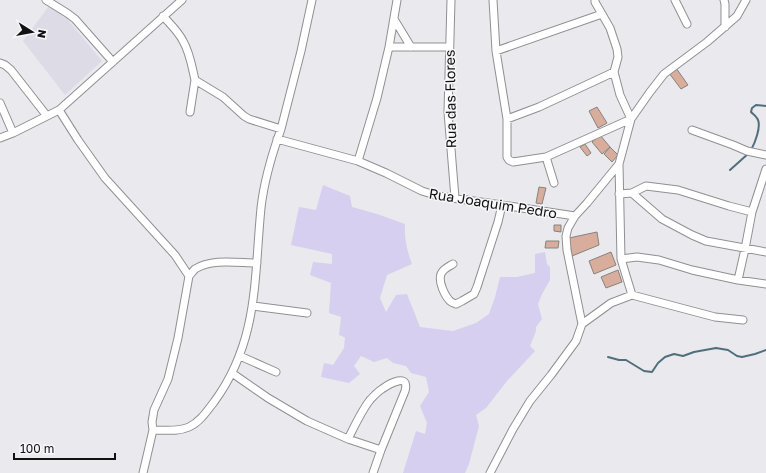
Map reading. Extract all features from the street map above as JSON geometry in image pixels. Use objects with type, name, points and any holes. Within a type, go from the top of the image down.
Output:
[{"type":"street","points":[[46,0],[75,19],[113,62]]},
{"type":"street","points":[[0,138],[59,110],[182,0]]},
{"type":"street","points":[[153,430],[179,430],[190,427],[202,418],[219,396],[240,356],[247,336],[253,306],[261,208],[265,182],[281,129],[301,51],[312,0]]},
{"type":"street","points":[[358,161],[377,98],[389,47],[397,0]]},
{"type":"street","name":"Rua das Flores","points":[[451,0],[448,112],[455,198]]},
{"type":"street","points":[[493,0],[496,51],[507,119],[507,157],[509,160],[513,162],[546,157],[631,119]]},
{"type":"street","points":[[595,0],[610,28],[617,49],[618,57],[614,72],[620,95],[631,119]]},
{"type":"street","points":[[675,0],[687,24]]},
{"type":"street","points":[[724,0],[725,26]]},
{"type":"street","points":[[632,295],[621,258],[619,194],[619,164],[631,119],[664,74],[707,42],[737,16],[746,0]]},
{"type":"street","points":[[496,51],[602,14]]},
{"type":"street","points":[[163,16],[178,32],[183,41],[196,80],[190,112]]},
{"type":"street","points":[[394,19],[411,47]]},
{"type":"street","points":[[389,47],[449,47]]},
{"type":"street","points":[[0,64],[5,65],[12,70],[47,116]]},
{"type":"street","points":[[507,119],[539,107],[614,72]]},
{"type":"street","points":[[196,80],[223,97],[244,116],[281,129]]},
{"type":"street","points":[[0,103],[13,133]]},
{"type":"street","points":[[59,110],[78,140],[106,178],[175,255],[189,276]]},
{"type":"street","points":[[692,130],[750,152],[766,155]]},
{"type":"street","name":"Rua Joaquim Pedro","points":[[278,139],[358,161],[386,172],[422,191],[438,196],[575,216]]},
{"type":"street","points":[[546,157],[554,183]]},
{"type":"street","points":[[490,473],[513,429],[530,401],[552,375],[576,341],[582,324],[565,243],[566,236],[568,228],[575,216],[619,164]]},
{"type":"street","points":[[738,280],[752,212],[766,169]]},
{"type":"street","points":[[619,194],[632,193],[646,186],[678,190],[752,212]]},
{"type":"street","points":[[632,193],[662,219],[706,241],[766,252]]},
{"type":"street","points":[[453,264],[444,270],[439,280],[442,289],[450,301],[456,304],[474,294],[498,222],[502,205]]},
{"type":"street","points":[[621,258],[637,257],[659,260],[692,270],[738,280],[766,284]]},
{"type":"street","points":[[143,473],[153,430],[152,422],[154,410],[168,379],[178,338],[189,276],[195,269],[206,264],[219,262],[257,264]]},
{"type":"street","points":[[582,324],[611,303],[632,295],[715,317],[743,320]]},
{"type":"street","points":[[253,306],[307,313]]},
{"type":"street","points":[[240,356],[276,372]]},
{"type":"street","points":[[232,373],[268,398],[307,421],[348,439],[381,450]]},
{"type":"street","points":[[348,439],[369,402],[376,394],[382,388],[395,382],[405,382],[405,391],[373,473]]},
{"type":"shaded area","points":[[49,6],[64,15],[102,61],[65,95],[23,41]]},
{"type":"shaded area","points":[[323,185],[350,196],[352,207],[405,224],[406,244],[412,264],[387,275],[380,298],[386,312],[396,295],[407,294],[420,327],[453,331],[476,323],[489,314],[500,277],[517,277],[535,273],[535,254],[545,252],[547,264],[550,267],[550,280],[538,304],[542,319],[536,327],[536,331],[530,346],[535,351],[507,381],[486,408],[476,415],[479,426],[469,464],[465,473],[403,473],[416,431],[425,434],[427,423],[420,406],[429,392],[426,377],[411,373],[406,366],[393,363],[387,358],[374,362],[361,356],[354,366],[360,374],[349,383],[321,377],[324,363],[333,365],[344,348],[345,338],[339,335],[341,317],[329,313],[331,283],[310,275],[313,262],[332,264],[332,254],[291,245],[299,207],[316,210]]},
{"type":"building","points":[[676,68],[688,85],[681,89],[669,73]]},
{"type":"building","points":[[597,107],[607,123],[598,128],[589,111]]},
{"type":"building","points":[[600,135],[610,147],[602,154],[592,142]]},
{"type":"building","points":[[585,144],[591,153],[587,156],[580,147]]},
{"type":"building","points":[[610,147],[618,155],[612,162],[604,154]]},
{"type":"building","points":[[539,187],[546,188],[542,204],[536,203]]},
{"type":"building","points":[[554,225],[561,225],[561,232],[554,231]]},
{"type":"building","points":[[597,232],[599,245],[572,256],[569,238]]},
{"type":"building","points":[[546,241],[559,241],[558,248],[545,248]]},
{"type":"building","points":[[611,252],[616,265],[594,274],[589,261]]},
{"type":"building","points":[[618,270],[622,282],[606,288],[601,277]]},
{"type":"waterway","points":[[751,150],[759,127],[756,117],[751,112],[752,108],[756,105],[766,106]]},
{"type":"waterway","points":[[730,170],[749,153]]},
{"type":"waterway","points":[[608,357],[626,360],[644,371],[652,372],[658,363],[665,357],[674,354],[683,356],[694,352],[716,348],[728,350],[737,356],[742,357],[766,350]]}]
